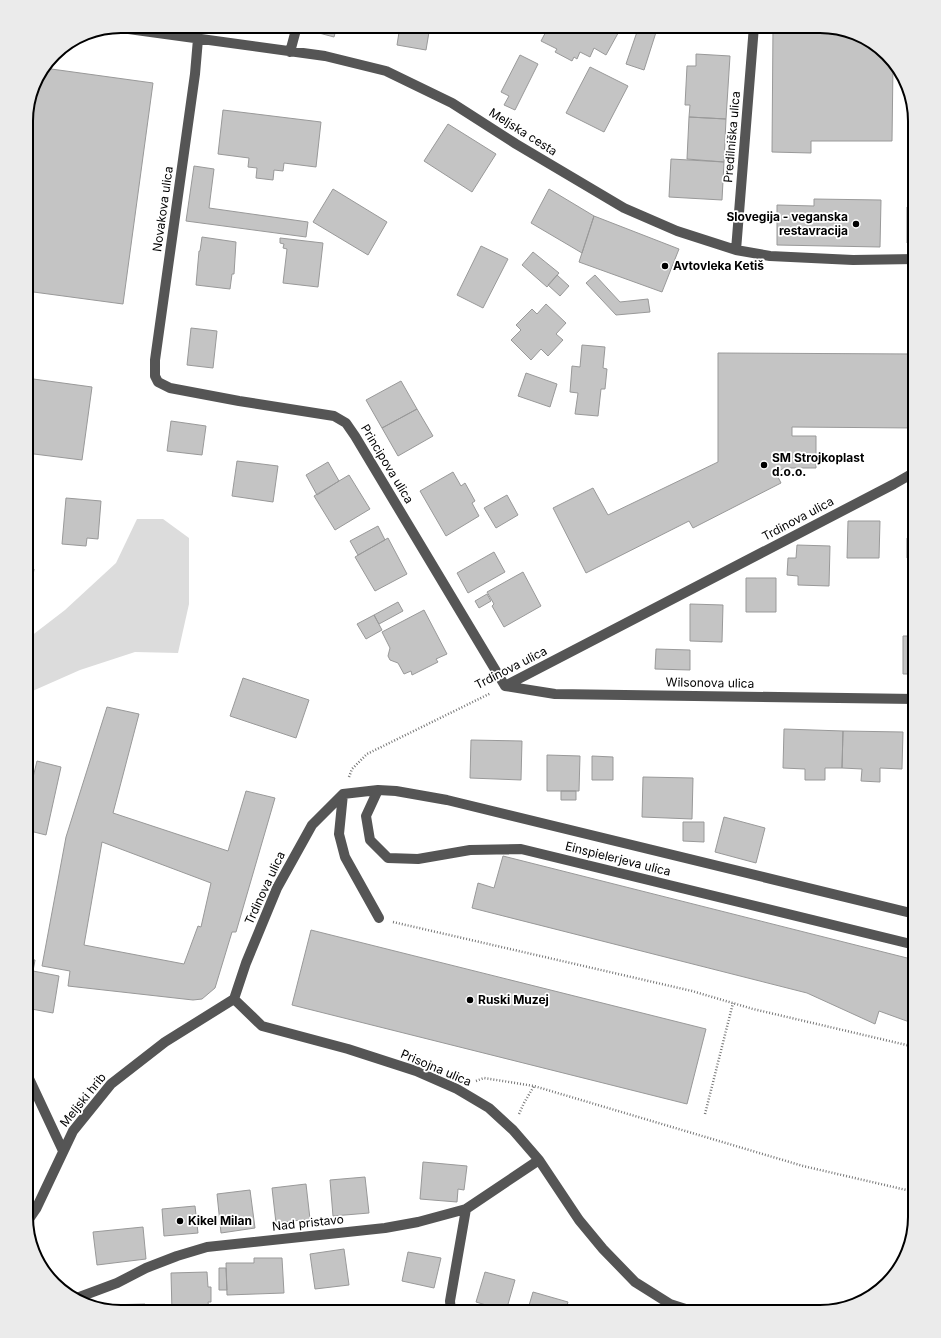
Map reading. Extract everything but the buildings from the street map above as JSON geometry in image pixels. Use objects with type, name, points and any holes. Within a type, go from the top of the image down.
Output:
[{"type":"street","name":"Meljska cesta","points":[[156,33],[325,56],[386,71],[452,103],[516,144],[624,208],[677,232],[736,250],[770,256],[854,260],[908,259]]},
{"type":"street","points":[[290,52],[295,33]]},
{"type":"street","name":"Predilniška ulica","points":[[736,250],[753,33]]},
{"type":"street","name":"Novakova ulica","points":[[158,382],[155,376],[154,366],[195,74],[198,39]]},
{"type":"street","name":"Principova ulica","points":[[158,382],[170,388],[239,401],[334,416],[346,423],[368,457],[505,686]]},
{"type":"street","name":"Trdinova ulica","points":[[505,686],[908,476]]},
{"type":"street","name":"Wilsonova ulica","points":[[505,686],[555,694],[908,699]]},
{"type":"street","name":"Einspielerjeva ulica","points":[[343,794],[378,790],[396,791],[447,800],[908,912]]},
{"type":"street","name":"Einspielerjeva ulica","points":[[378,790],[366,816],[370,840],[388,858],[418,859],[470,850],[522,849],[908,943]]},
{"type":"street","points":[[343,794],[340,834],[345,857],[379,918]]},
{"type":"street","name":"Trdinova ulica","points":[[234,999],[246,963],[277,888],[312,825],[343,794]]},
{"type":"street","name":"Prisojna ulica","points":[[234,999],[262,1026],[348,1049],[409,1069],[457,1089],[489,1108],[513,1130],[539,1160],[579,1220],[603,1249],[635,1282],[673,1305]]},
{"type":"street","name":"Meljski hrib","points":[[33,1213],[73,1131],[111,1084],[165,1042],[234,999]]},
{"type":"street","points":[[33,1087],[62,1151]]},
{"type":"street","name":"Nad pristavo","points":[[82,1296],[117,1283],[146,1268],[177,1256],[207,1247],[385,1228],[418,1222],[466,1209],[539,1160]]},
{"type":"street","points":[[450,1305],[466,1209]]},
{"type":"path","name":"Trdinova ulica","points":[[343,794],[352,769],[367,754],[505,686]]},
{"type":"path","points":[[379,918],[692,992],[753,1009],[908,1045]]},
{"type":"path","points":[[705,1114],[733,1003]]},
{"type":"path","points":[[457,1089],[484,1078],[534,1086],[803,1166],[908,1190]]},
{"type":"path","points":[[513,1130],[524,1103],[534,1086]]},
{"type":"shaded area","points":[[137,519],[163,519],[189,538],[189,604],[178,653],[135,652],[80,670],[33,691],[33,635],[65,610],[116,563]]},
{"type":"place","name":"Slovegija - veganska restavracija","points":[[856,224]]},
{"type":"place","name":"Avtovleka Ketiš","points":[[665,266]]},
{"type":"place","name":"SM Strojkoplast d.o.o.","points":[[764,465]]},
{"type":"place","name":"Ruski Muzej","points":[[470,1000]]},
{"type":"place","name":"Kikel Milan","points":[[180,1221]]}]
